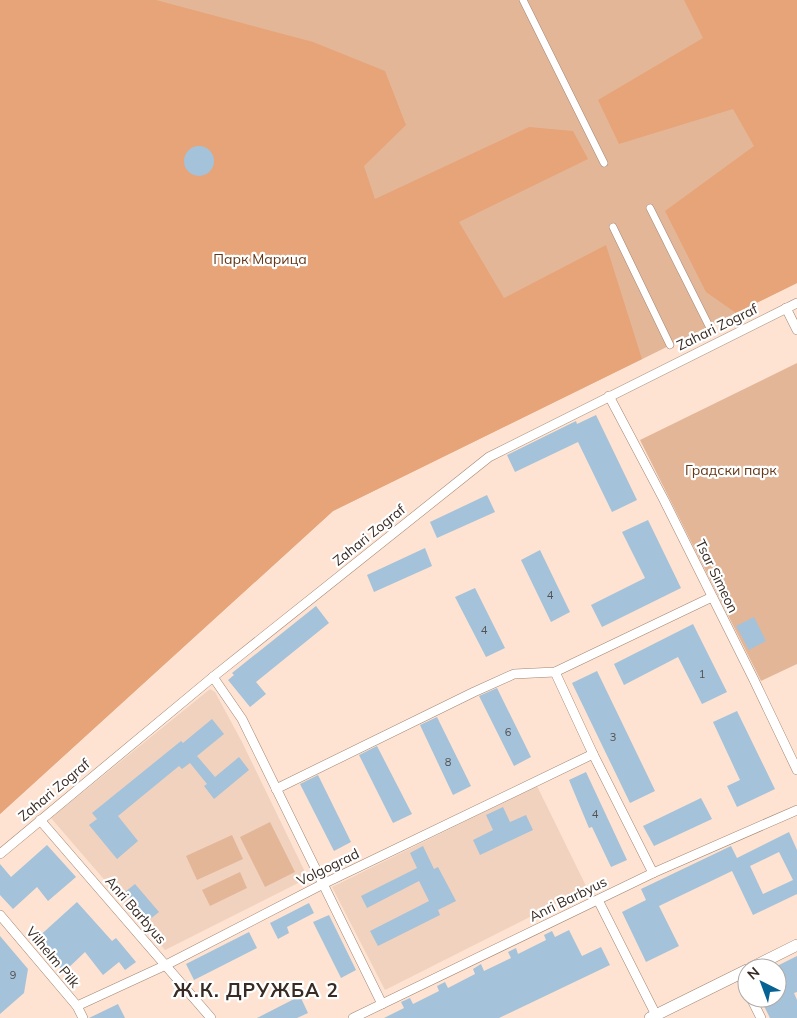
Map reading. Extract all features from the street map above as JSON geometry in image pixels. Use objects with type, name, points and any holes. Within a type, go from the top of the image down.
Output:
[{"type":"street","points":[[523,0],[604,163]]},
{"type":"street","points":[[650,208],[709,326]]},
{"type":"street","points":[[612,227],[670,346]]},
{"type":"street","name":"Zahari Zograf","points":[[0,854],[213,677],[489,457],[797,302]]},
{"type":"street","points":[[786,308],[797,330]]},
{"type":"street","name":"Tsar Simeon","points":[[609,396],[664,500],[797,770]]},
{"type":"street","points":[[276,789],[514,674],[555,672],[712,597]]},
{"type":"street","points":[[555,672],[593,754],[653,873]]},
{"type":"street","points":[[213,677],[242,719],[382,1004]]},
{"type":"street","name":"Volgograd","points":[[77,1006],[166,965],[323,884],[593,754]]},
{"type":"street","name":"Anri Barbyus","points":[[353,1018],[653,873],[797,810]]},
{"type":"street","name":"Anri Barbyus","points":[[40,820],[211,1018]]},
{"type":"street","points":[[598,900],[653,1016],[737,975]]},
{"type":"street","name":"Vilhelm Pilk","points":[[0,915],[77,1006],[83,1018]]},
{"type":"street","points":[[771,958],[797,945]]},
{"type":"shaded area","points":[[210,689],[215,692],[242,742],[308,878],[165,950],[51,818]]},
{"type":"shaded area","points":[[537,786],[587,888],[385,990],[332,887]]},
{"type":"green space","name":"Парк Марица","points":[[0,0],[797,0],[797,283],[333,511],[0,814]]},
{"type":"green space","name":"Парк Марица","points":[[0,0],[156,0],[313,42],[385,71],[406,125],[364,166],[375,199],[529,127],[573,131],[588,159],[459,222],[504,298],[606,245],[642,359],[333,511],[0,814]]},
{"type":"green space","points":[[684,0],[797,0],[797,283],[736,313],[706,292],[665,211],[754,146],[733,109],[619,144],[598,100],[703,38]]},
{"type":"green space","name":"Градски парк","points":[[797,363],[797,664],[761,681],[640,440]]},
{"type":"green space","points":[[270,822],[295,872],[265,887],[240,837]]},
{"type":"green space","points":[[232,835],[243,859],[197,880],[186,856]]},
{"type":"green space","points":[[240,872],[247,888],[210,906],[202,890]]},
{"type":"building","points":[[199,146],[210,150],[214,161],[210,172],[199,176],[188,172],[184,161],[188,150]]},
{"type":"building","points":[[596,415],[637,500],[612,512],[578,442],[515,472],[507,455],[576,421],[577,424]]},
{"type":"building","points":[[487,495],[495,512],[437,538],[430,522]]},
{"type":"building","points":[[648,520],[681,588],[602,627],[591,605],[645,578],[622,532]]},
{"type":"building","points":[[425,548],[432,566],[374,592],[367,575]]},
{"type":"building","points":[[540,550],[570,612],[551,622],[521,560]]},
{"type":"building","points":[[475,588],[505,648],[486,657],[455,597]]},
{"type":"building","points":[[316,606],[329,623],[256,682],[266,694],[250,707],[228,680],[234,675],[232,673]]},
{"type":"building","points":[[754,617],[766,641],[749,650],[736,626]]},
{"type":"building","points":[[693,624],[727,692],[702,704],[678,657],[624,685],[614,664]]},
{"type":"building","points":[[597,671],[655,791],[630,803],[572,683]]},
{"type":"building","points":[[497,688],[531,757],[514,766],[479,696]]},
{"type":"building","points":[[737,711],[775,789],[737,807],[727,786],[740,780],[713,722]]},
{"type":"building","points":[[437,717],[471,786],[453,795],[420,725]]},
{"type":"building","points":[[212,719],[224,734],[197,756],[215,777],[239,757],[249,770],[214,799],[204,786],[207,784],[190,763],[182,769],[179,766],[118,816],[138,841],[117,859],[89,825],[97,819],[92,813],[181,741],[183,743]]},
{"type":"building","points":[[377,746],[412,814],[393,823],[359,755]]},
{"type":"building","points":[[586,772],[627,860],[611,867],[592,827],[589,828],[569,780]]},
{"type":"building","points":[[318,775],[351,842],[334,851],[300,784]]},
{"type":"building","points":[[701,798],[712,819],[654,846],[643,826]]},
{"type":"building","points":[[503,807],[510,822],[526,815],[533,830],[480,855],[473,840],[493,830],[486,815]]},
{"type":"building","points":[[789,832],[797,850],[797,894],[753,915],[732,871],[659,906],[679,946],[646,962],[622,912],[646,900],[641,889],[731,846],[737,858]],"holes":[[[779,852],[793,880],[763,894],[750,866]]]},
{"type":"building","points":[[47,845],[76,877],[48,901],[37,887],[13,909],[0,895],[0,864],[11,877]]},
{"type":"building","points":[[423,846],[434,869],[438,867],[456,901],[438,910],[440,915],[378,946],[370,931],[429,901],[419,881],[367,908],[361,896],[417,868],[410,853]]},
{"type":"building","points":[[135,884],[159,912],[149,920],[125,892]]},
{"type":"building","points":[[77,902],[112,941],[116,938],[136,962],[125,970],[119,962],[103,975],[85,952],[64,972],[35,940]]},
{"type":"building","points":[[309,903],[314,913],[287,927],[289,933],[278,939],[270,923]]},
{"type":"building","points":[[329,915],[356,970],[341,978],[313,922]]},
{"type":"building","points":[[569,930],[582,956],[601,947],[610,965],[499,1018],[384,1018],[404,1008],[401,1002],[410,998],[413,1004],[439,991],[437,986],[445,982],[448,988],[475,974],[473,969],[481,964],[484,971],[511,958],[508,952],[516,948],[518,954],[546,940],[544,935],[552,931],[555,937]]},
{"type":"building","points":[[249,932],[257,948],[194,980],[186,964]]},
{"type":"building","points":[[0,936],[28,969],[24,993],[0,1014]]},
{"type":"building","points":[[797,956],[797,992],[794,993],[797,1000],[797,1018],[770,1018],[765,1008],[787,1008],[787,961]]},
{"type":"building","points":[[300,996],[308,1013],[297,1018],[257,1018]]},
{"type":"building","points":[[118,1004],[125,1018],[89,1018]]},
{"type":"district","name":"Ж.К. ДРУЖБА 2","points":[[256,990]]}]
